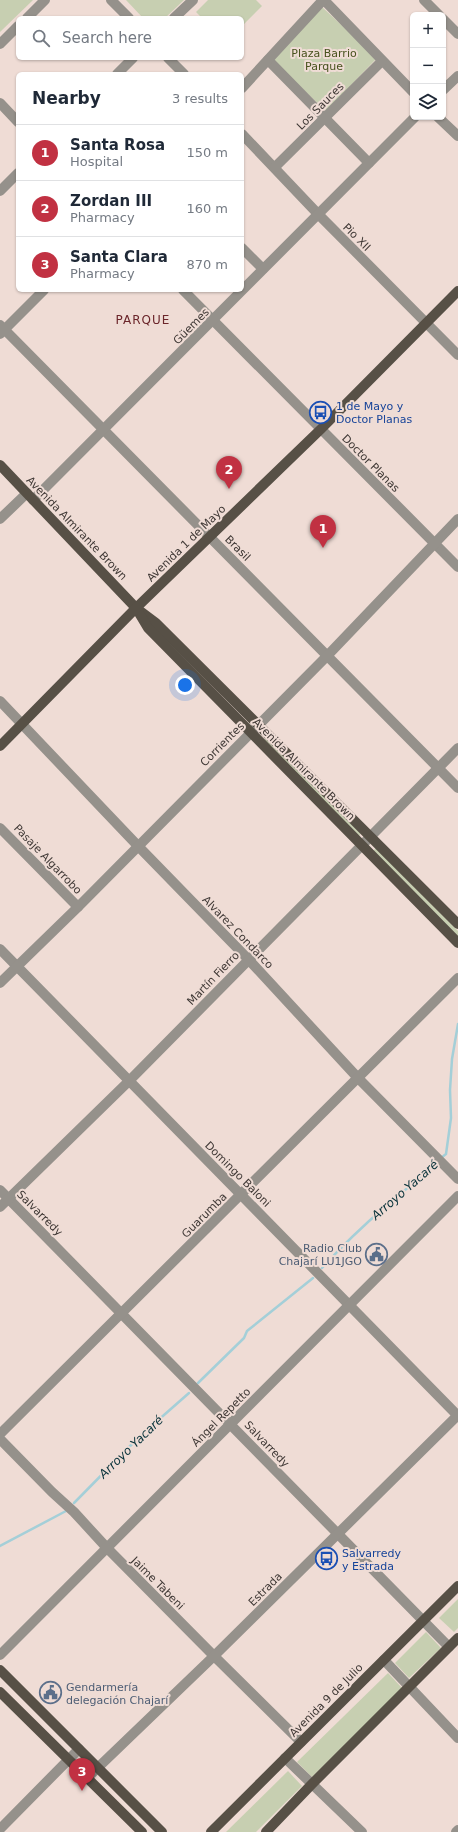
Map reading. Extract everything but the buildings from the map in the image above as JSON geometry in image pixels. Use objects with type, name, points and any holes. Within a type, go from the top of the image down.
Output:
[{"type":"main road","name":"Avenida 1 de Mayo","points":[[0,746],[136,608],[321,429],[458,291]]},
{"type":"main road","name":"Avenida Almirante Brown","points":[[0,465],[136,608],[148,628],[370,836],[458,924]]},
{"type":"main road","name":"Avenida Almirante Brown","points":[[254,728],[362,844],[458,943]]},
{"type":"main road","name":"Avenida 9 de Julio","points":[[212,1832],[458,1586]]},
{"type":"main road","points":[[266,1832],[458,1638]]},
{"type":"main road","points":[[0,1670],[162,1832]]},
{"type":"main road","points":[[0,1692],[142,1832]]},
{"type":"street","points":[[28,16],[45,0]]},
{"type":"street","points":[[111,0],[127,16]]},
{"type":"street","points":[[176,16],[193,0]]},
{"type":"street","points":[[244,86],[324,0],[410,89]]},
{"type":"street","points":[[424,0],[436,12]]},
{"type":"street","points":[[446,22],[458,34]]},
{"type":"street","points":[[0,44],[16,28]]},
{"type":"street","points":[[119,72],[131,60]]},
{"type":"street","points":[[170,60],[182,72]]},
{"type":"street","points":[[268,60],[369,163]]},
{"type":"street","name":"Los Sauces","points":[[275,167],[382,61]]},
{"type":"street","points":[[446,87],[458,76]]},
{"type":"street","points":[[0,103],[16,120]]},
{"type":"street","name":"Güemes","points":[[244,290],[413,120]]},
{"type":"street","points":[[441,120],[458,136]]},
{"type":"street","name":"Pio XII","points":[[244,136],[318,214],[458,354]]},
{"type":"street","points":[[0,191],[16,175]]},
{"type":"street","points":[[244,250],[263,270]]},
{"type":"street","points":[[2,329],[42,292]]},
{"type":"street","name":"Doctor Planas","points":[[185,292],[458,567]]},
{"type":"street","name":"Güemes","points":[[0,519],[30,496],[103,430],[242,292]]},
{"type":"street","name":"Brasil","points":[[2,329],[458,788]]},
{"type":"street","name":"Corrientes","points":[[0,983],[78,907],[327,656],[458,519]]},
{"type":"street","name":"Alvarez Condarco","points":[[0,701],[248,959],[358,1078],[458,1179]]},
{"type":"street","name":"Martín Fierro","points":[[0,1207],[129,1081],[458,748]]},
{"type":"street","name":"Pasaje Algarrobo","points":[[0,828],[78,907]]},
{"type":"street","name":"Domingo Baloni","points":[[0,949],[458,1416]]},
{"type":"street","name":"Guarumba","points":[[0,1434],[458,978]]},
{"type":"street","name":"Salvarredy","points":[[0,1190],[449,1647]]},
{"type":"street","name":"Ángel Repetto","points":[[0,1655],[458,1196]]},
{"type":"street","name":"Estrada","points":[[87,1778],[214,1656],[458,1416]]},
{"type":"street","name":"Jaime Tabeni","points":[[0,1439],[74,1512],[107,1548],[214,1656],[302,1742]]},
{"type":"street","points":[[384,1660],[408,1688],[458,1738]]},
{"type":"street","points":[[0,1829],[79,1749]]},
{"type":"street","points":[[285,1758],[362,1832]]},
{"type":"green space","points":[[0,0],[33,0],[16,16],[0,32]]},
{"type":"green space","points":[[126,0],[184,0],[167,16],[141,16]]},
{"type":"green space","points":[[208,0],[256,0],[262,6],[244,24],[244,16],[200,16],[196,12]]},
{"type":"green space","name":"Plaza Barrio Parque","points":[[322,7],[377,58],[326,111],[272,60]]},
{"type":"green space","points":[[266,737],[361,833],[359,836],[264,740]]},
{"type":"green space","points":[[376,848],[458,931],[458,937],[373,851]]},
{"type":"green space","points":[[458,1599],[458,1628],[454,1632],[439,1618]]},
{"type":"green space","points":[[426,1632],[441,1648],[409,1678],[395,1663]]},
{"type":"green space","points":[[388,1673],[402,1688],[312,1777],[297,1762]]},
{"type":"green space","points":[[288,1771],[302,1786],[256,1832],[226,1832]]},
{"type":"waterway","name":"Arroyo Yacaré","points":[[441,1158],[446,1154],[451,1118],[450,1090],[452,1059],[458,1024]]},
{"type":"waterway","name":"Arroyo Yacaré","points":[[322,1268],[361,1228],[437,1161]]},
{"type":"waterway","name":"Arroyo Yacaré","points":[[198,1383],[244,1338],[247,1331],[313,1278]]},
{"type":"waterway","name":"Arroyo Yacaré","points":[[74,1503],[139,1437],[189,1393]]},
{"type":"waterway","name":"Arroyo Yacaré","points":[[0,1546],[66,1511]]},
{"type":"place","name":"1 de Mayo y Doctor Planas","points":[[320,412]]},
{"type":"place","name":"Zordan III","points":[[229,489]]},
{"type":"place","name":"Santa Rosa","points":[[323,548]]},
{"type":"place","name":"Radio Club Chajarí LU1JGO","points":[[377,1254]]},
{"type":"place","name":"Salvarredy y Estrada","points":[[326,1559]]},
{"type":"place","name":"Gendarmería delegación Chajarí","points":[[50,1693]]},
{"type":"place","name":"Santa Clara","points":[[82,1791]]},
{"type":"district","name":"PARQUE","points":[[143,320]]}]
